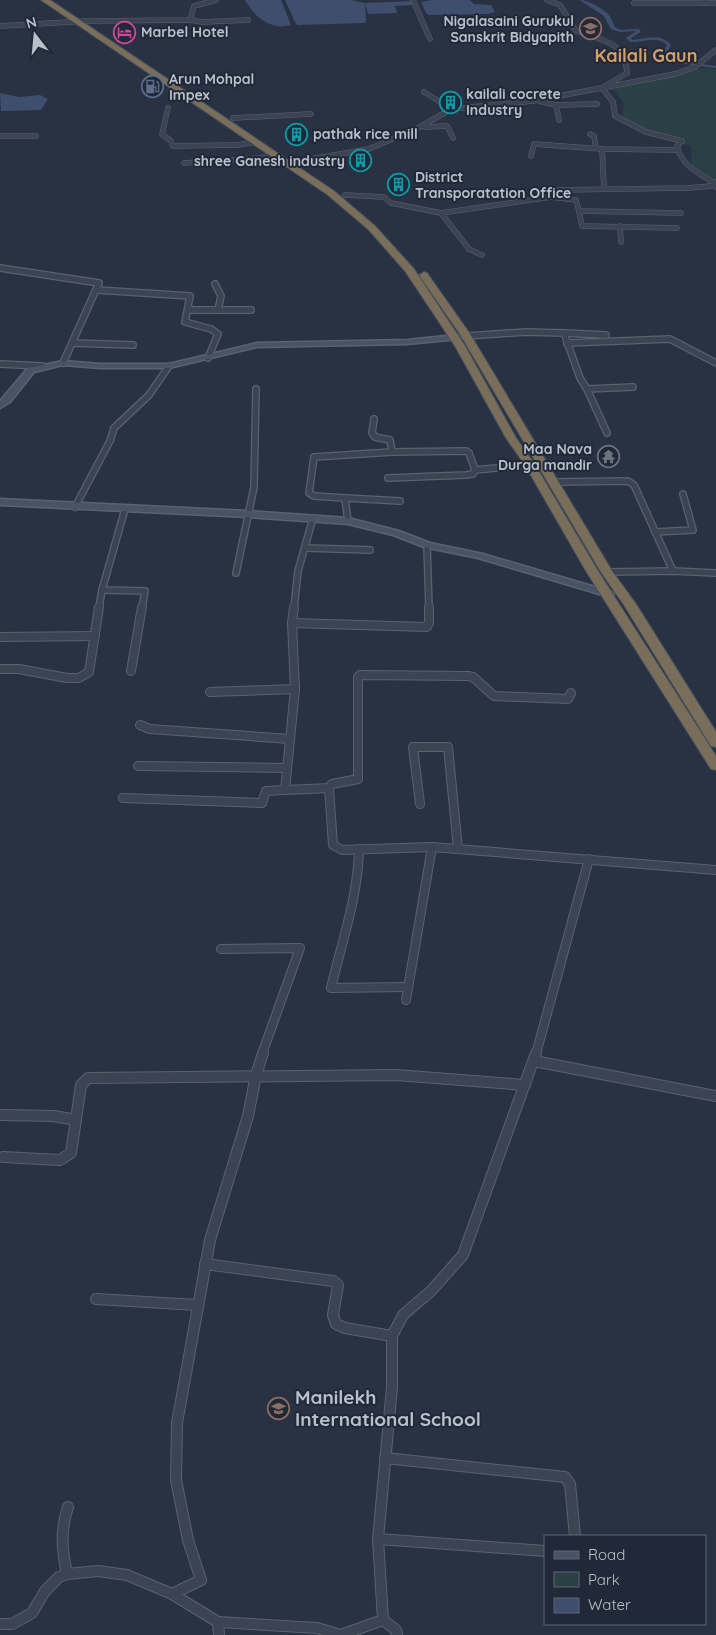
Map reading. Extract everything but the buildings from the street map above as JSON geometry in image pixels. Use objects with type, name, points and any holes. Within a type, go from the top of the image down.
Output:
[{"type":"highway","points":[[45,0],[345,195],[382,226],[412,258],[466,336],[608,572],[630,604],[716,743]]},
{"type":"highway","points":[[55,0],[229,120],[255,142],[274,154],[292,162],[372,228],[409,269],[455,338],[511,438],[530,465],[592,571],[716,766]]},
{"type":"main road","points":[[0,405],[8,400],[31,370],[42,366],[64,363],[100,366],[169,366],[208,358],[257,344],[407,342],[466,336]]},
{"type":"main road","points":[[0,502],[248,514],[348,521],[396,533],[427,545],[480,556],[608,594]]},
{"type":"street","points":[[190,20],[194,6],[216,0]]},
{"type":"street","points":[[413,0],[430,39]]},
{"type":"street","points":[[547,0],[560,5],[576,31],[608,40],[624,59],[627,65],[627,73],[602,88]]},
{"type":"street","points":[[634,3],[704,1],[716,3]]},
{"type":"street","points":[[0,26],[87,21],[190,20],[202,22],[248,20]]},
{"type":"street","points":[[292,162],[369,149],[420,127],[451,109],[535,100],[643,81],[691,69],[716,50]]},
{"type":"street","points":[[602,88],[613,102],[615,116],[646,132],[682,141],[677,146],[677,150]]},
{"type":"street","points":[[424,92],[451,109]]},
{"type":"street","points":[[535,100],[556,105],[597,104]]},
{"type":"street","points":[[556,105],[559,120]]},
{"type":"street","points":[[168,108],[162,134],[171,141],[173,146],[255,142]]},
{"type":"street","points":[[229,120],[310,114]]},
{"type":"street","points":[[420,127],[447,126],[453,138]]},
{"type":"street","points":[[590,134],[594,136],[596,148]]},
{"type":"street","points":[[0,136],[36,136]]},
{"type":"street","points":[[531,156],[534,144],[602,149],[677,150]]},
{"type":"street","points":[[602,149],[604,188]]},
{"type":"street","points":[[677,150],[688,165],[716,184]]},
{"type":"street","points":[[184,163],[261,158],[274,154]]},
{"type":"street","points":[[551,197],[556,190],[688,188],[716,184]]},
{"type":"street","points":[[345,195],[384,197],[392,203],[402,206],[441,213],[551,197],[576,200],[582,226],[677,228]]},
{"type":"street","points":[[579,211],[681,213]]},
{"type":"street","points":[[441,213],[466,246],[476,255],[482,255]]},
{"type":"street","points":[[620,226],[622,242]]},
{"type":"street","points":[[0,268],[99,283],[64,363]]},
{"type":"street","points":[[215,284],[221,296],[218,310]]},
{"type":"street","points":[[97,290],[190,296],[192,298],[185,322],[193,326],[215,330],[218,334],[208,358]]},
{"type":"street","points":[[188,310],[251,310]]},
{"type":"street","points":[[466,336],[526,332],[606,335]]},
{"type":"street","points":[[564,333],[580,378],[587,389],[606,433]]},
{"type":"street","points":[[567,343],[670,339],[716,363]]},
{"type":"street","points":[[72,343],[133,345]]},
{"type":"street","points":[[0,364],[42,366]]},
{"type":"street","points":[[75,507],[110,441],[114,428],[149,395],[169,366]]},
{"type":"street","points":[[587,389],[634,387]]},
{"type":"street","points":[[236,573],[254,487],[256,389]]},
{"type":"street","points":[[374,420],[372,433],[390,440],[392,452]]},
{"type":"street","points":[[400,501],[310,495],[314,457],[392,452],[466,452],[469,453],[475,470]]},
{"type":"street","points":[[388,478],[466,475],[473,474],[475,470],[530,465]]},
{"type":"street","points":[[554,482],[628,481],[634,485],[673,571]]},
{"type":"street","points":[[655,532],[693,530],[683,494]]},
{"type":"street","points":[[345,498],[348,521]]},
{"type":"street","points":[[0,669],[20,669],[67,678],[80,678],[89,672],[102,590],[124,509]]},
{"type":"street","points":[[285,790],[294,690],[292,623],[298,571],[314,518]]},
{"type":"street","points":[[292,623],[427,627],[429,623],[427,545]]},
{"type":"street","points":[[306,548],[370,550]]},
{"type":"street","points":[[608,572],[673,571],[716,573]]},
{"type":"street","points":[[102,590],[145,591],[131,672]]},
{"type":"street","points":[[0,637],[95,636]]},
{"type":"street","points":[[123,798],[262,803],[266,791],[329,788],[332,784],[358,779],[358,677],[360,675],[468,676],[494,696],[568,700],[571,693]]},
{"type":"street","points":[[210,692],[294,690]]},
{"type":"street","points":[[140,725],[150,729],[290,739]]},
{"type":"street","points":[[420,804],[413,747],[448,747],[458,849]]},
{"type":"street","points":[[138,766],[287,768]]},
{"type":"street","points":[[329,788],[333,845],[342,850],[432,847],[716,870]]},
{"type":"street","points":[[406,1000],[432,847]]},
{"type":"street","points":[[359,849],[360,867],[355,902],[331,988],[407,988]]},
{"type":"street","points":[[382,1620],[378,1539],[392,1387],[392,1336],[403,1315],[431,1291],[463,1255],[534,1061],[589,859]]},
{"type":"street","points":[[172,1594],[201,1580],[188,1540],[176,1480],[177,1423],[205,1264],[210,1240],[248,1116],[256,1075],[273,1020],[300,948],[222,949]]},
{"type":"street","points":[[534,1061],[716,1096]]},
{"type":"street","points":[[3,1157],[60,1160],[71,1153],[81,1085],[88,1078],[394,1075],[463,1078],[525,1085]]},
{"type":"street","points":[[0,1115],[54,1116],[76,1120]]},
{"type":"street","points":[[205,1264],[333,1281],[338,1285],[333,1315],[336,1324],[345,1328],[392,1336]]},
{"type":"street","points":[[96,1299],[197,1305]]},
{"type":"street","points":[[385,1458],[557,1474],[565,1477],[570,1484],[575,1535]]},
{"type":"street","points":[[67,1574],[61,1540],[64,1518],[68,1507]]},
{"type":"street","points":[[378,1539],[544,1551]]},
{"type":"street","points":[[0,1624],[12,1624],[32,1613],[45,1592],[59,1577],[67,1574],[98,1570],[127,1576],[172,1594],[218,1622],[317,1628],[341,1635],[367,1628],[382,1620]]},
{"type":"street","points":[[382,1620],[396,1630],[397,1635]]},
{"type":"street","points":[[218,1622],[219,1635]]},
{"type":"green space","points":[[708,67],[716,70],[716,181],[692,167],[691,146],[640,128],[622,118],[624,104],[612,87],[645,82]]},
{"type":"water","points":[[245,0],[281,0],[291,25],[277,26],[264,21],[253,12]]},
{"type":"water","points":[[285,0],[351,0],[365,3],[412,1],[413,5],[395,6],[397,13],[368,14],[365,4],[366,22],[364,23],[298,25]]},
{"type":"water","points":[[432,0],[470,0],[474,4],[491,5],[495,12],[488,14],[429,15],[426,13],[421,2]]},
{"type":"water","points":[[0,93],[19,97],[40,95],[48,99],[41,110],[1,111]]},
{"type":"waterway","points":[[581,0],[606,15],[613,28],[620,31],[637,30],[639,32],[628,38],[632,41],[652,38],[666,41],[669,45],[662,58],[670,61],[716,67]]},
{"type":"place","name":"Nigalasaini Gurukul Sanskrit Bidyapith","points":[[590,29]]},
{"type":"place","name":"Marbel Hotel","points":[[125,32]]},
{"type":"place","name":"Arun Mohpal Impex","points":[[153,87]]},
{"type":"place","name":"kailali cocrete Industry","points":[[450,102]]},
{"type":"place","name":"pathak rice mill","points":[[297,134]]},
{"type":"place","name":"shree Ganesh industry","points":[[361,161]]},
{"type":"place","name":"District Transporatation Office","points":[[399,185]]},
{"type":"place","name":"Maa Nava Durga mandir","points":[[608,457]]},
{"type":"place","name":"Manilekh International School","points":[[279,1408]]},
{"type":"district","name":"Kailali Gaun","points":[[646,55]]}]
